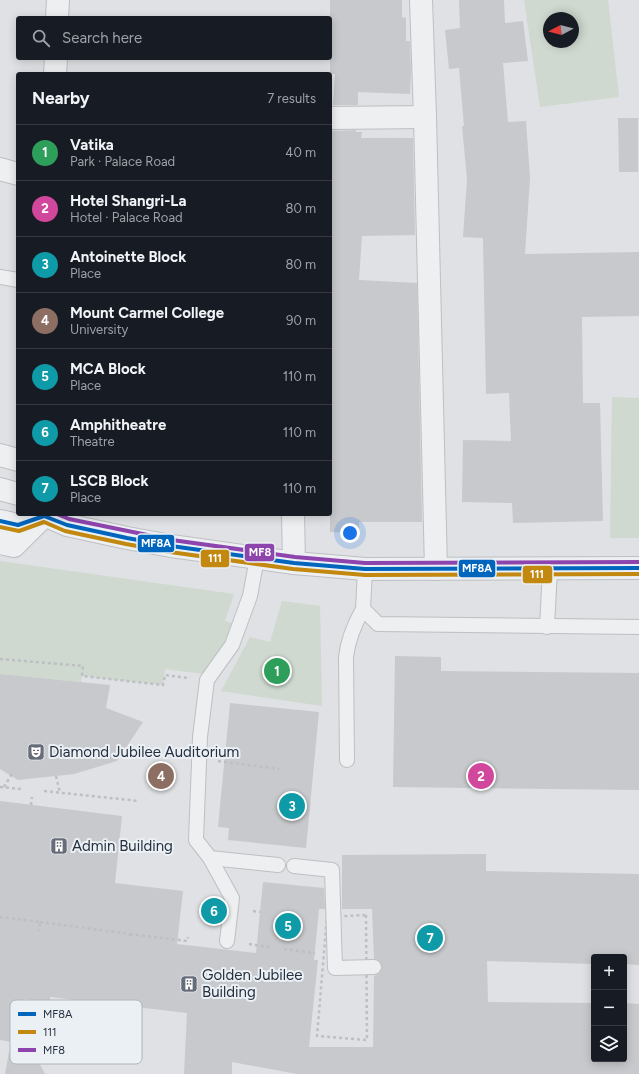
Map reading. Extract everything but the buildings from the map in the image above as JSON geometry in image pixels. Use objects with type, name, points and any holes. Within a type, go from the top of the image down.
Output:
[{"type":"street","points":[[57,16],[58,0]]},
{"type":"street","points":[[420,0],[425,117],[436,569]]},
{"type":"street","points":[[55,72],[56,60]]},
{"type":"street","points":[[332,118],[425,117]]},
{"type":"street","points":[[0,169],[16,173]]},
{"type":"street","points":[[0,455],[16,459]]},
{"type":"street","points":[[0,489],[16,493]]},
{"type":"street","points":[[0,521],[18,525],[40,516]]},
{"type":"street","points":[[0,543],[14,546],[42,516]]},
{"type":"street","points":[[45,516],[67,525],[127,538],[294,564],[365,569],[639,568]]},
{"type":"street","points":[[293,516],[294,564]]},
{"type":"lane","points":[[0,277],[16,280]]},
{"type":"lane","points":[[227,942],[232,898],[210,858],[196,840],[200,737],[207,680],[232,645],[250,596],[258,558]]},
{"type":"lane","points":[[547,627],[550,568]]},
{"type":"lane","points":[[347,760],[347,652],[350,636],[363,609],[365,569]]},
{"type":"lane","points":[[363,609],[378,624],[639,627]]},
{"type":"lane","points":[[210,858],[278,865]]},
{"type":"lane","points":[[294,866],[332,870],[335,968],[374,967]]},
{"type":"path","points":[[0,659],[83,666],[82,676],[164,686],[165,675],[207,680]]},
{"type":"path","points":[[224,762],[279,769]]},
{"type":"path","points":[[4,787],[13,772]]},
{"type":"path","points":[[56,776],[60,793]]},
{"type":"path","points":[[0,786],[20,789]]},
{"type":"path","points":[[44,791],[139,801]]},
{"type":"path","points":[[31,805],[32,797]]},
{"type":"path","points":[[253,911],[260,912]]},
{"type":"path","points":[[0,917],[187,941],[188,937]]},
{"type":"path","points":[[39,931],[40,922]]},
{"type":"path","points":[[130,934],[130,939]]},
{"type":"path","points":[[249,944],[269,947]]},
{"type":"path","points":[[284,949],[324,954]]},
{"type":"shaded area","points":[[524,0],[608,0],[619,97],[540,107]]},
{"type":"shaded area","points":[[612,397],[639,398],[639,538],[610,538]]},
{"type":"shaded area","points":[[0,561],[234,594],[225,621],[232,623],[225,644],[204,674],[165,669],[163,685],[82,676],[81,682],[0,674]]},
{"type":"shaded area","points":[[282,601],[320,606],[322,706],[221,691],[250,637],[270,642]]},
{"type":"transit line","name":"MF8A","points":[[0,521],[18,525],[44,516],[67,525],[171,546],[294,563],[365,569],[639,568]]},
{"type":"transit line","name":"MF8","points":[[62,516],[69,519],[172,540],[295,557],[365,563],[639,562]]},
{"type":"transit line","name":"111","points":[[0,527],[19,531],[44,522],[65,531],[170,552],[293,569],[365,575],[639,574]]},
{"type":"place","name":"Vatika","points":[[277,671]]},
{"type":"place","name":"Diamond Jubilee Auditorium","points":[[36,752]]},
{"type":"place","name":"Mount Carmel College","points":[[161,776]]},
{"type":"place","name":"Hotel Shangri-La","points":[[481,776]]},
{"type":"place","name":"Antoinette Block","points":[[292,806]]},
{"type":"place","name":"Admin Building","points":[[59,846]]},
{"type":"place","name":"Amphitheatre","points":[[214,911]]},
{"type":"place","name":"MCA Block","points":[[288,926]]},
{"type":"place","name":"LSCB Block","points":[[430,938]]},
{"type":"place","name":"Golden Jubilee Building","points":[[189,984]]}]
